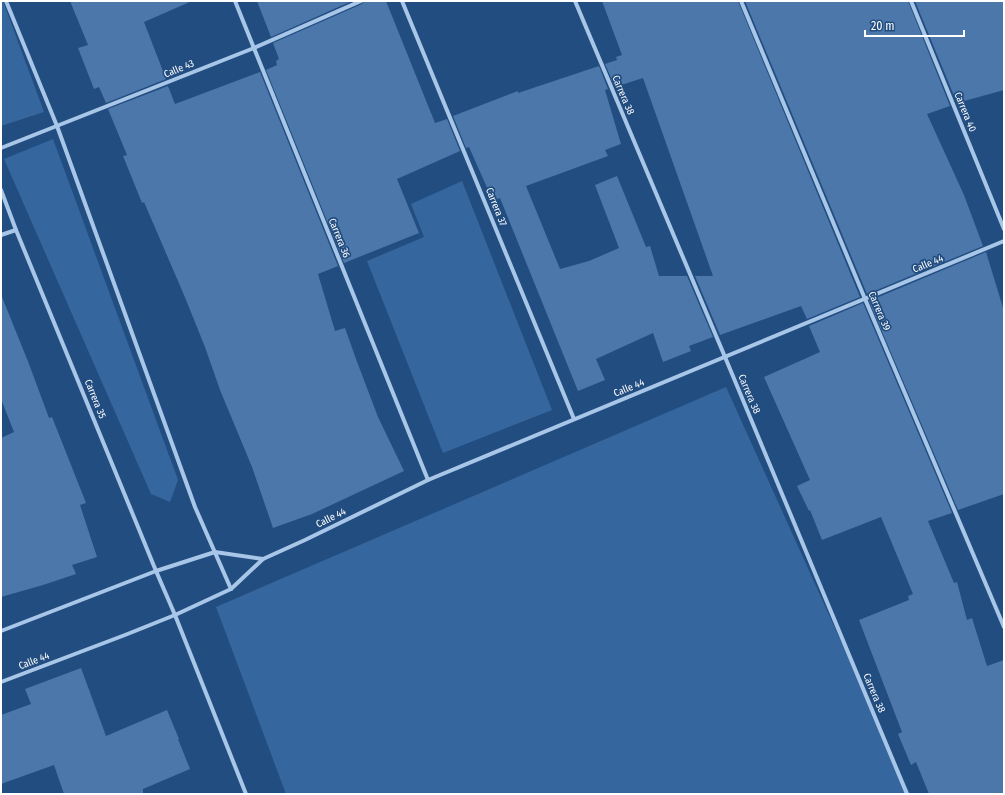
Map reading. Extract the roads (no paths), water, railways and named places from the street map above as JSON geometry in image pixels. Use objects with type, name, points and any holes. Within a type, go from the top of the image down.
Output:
[{"type":"street","points":[[6,1],[57,126],[195,507],[231,589]]},
{"type":"street","name":"Carrera 36","points":[[235,1],[428,480]]},
{"type":"street","name":"Calle 43","points":[[1,148],[254,48],[361,1]]},
{"type":"street","name":"Carrera 37","points":[[402,1],[574,419]]},
{"type":"street","name":"Carrera 38","points":[[575,1],[907,794]]},
{"type":"street","name":"Carrera 39","points":[[741,1],[1004,627]]},
{"type":"street","name":"Carrera 40","points":[[911,1],[1004,229]]},
{"type":"street","name":"Carrera 35","points":[[1,190],[16,230],[175,615],[246,794]]},
{"type":"street","points":[[1,235],[16,230]]},
{"type":"street","name":"Calle 44","points":[[1,682],[126,635],[175,615],[231,589],[263,559],[428,480],[1004,241]]},
{"type":"street","points":[[1,631],[156,571],[215,552],[263,559]]}]
